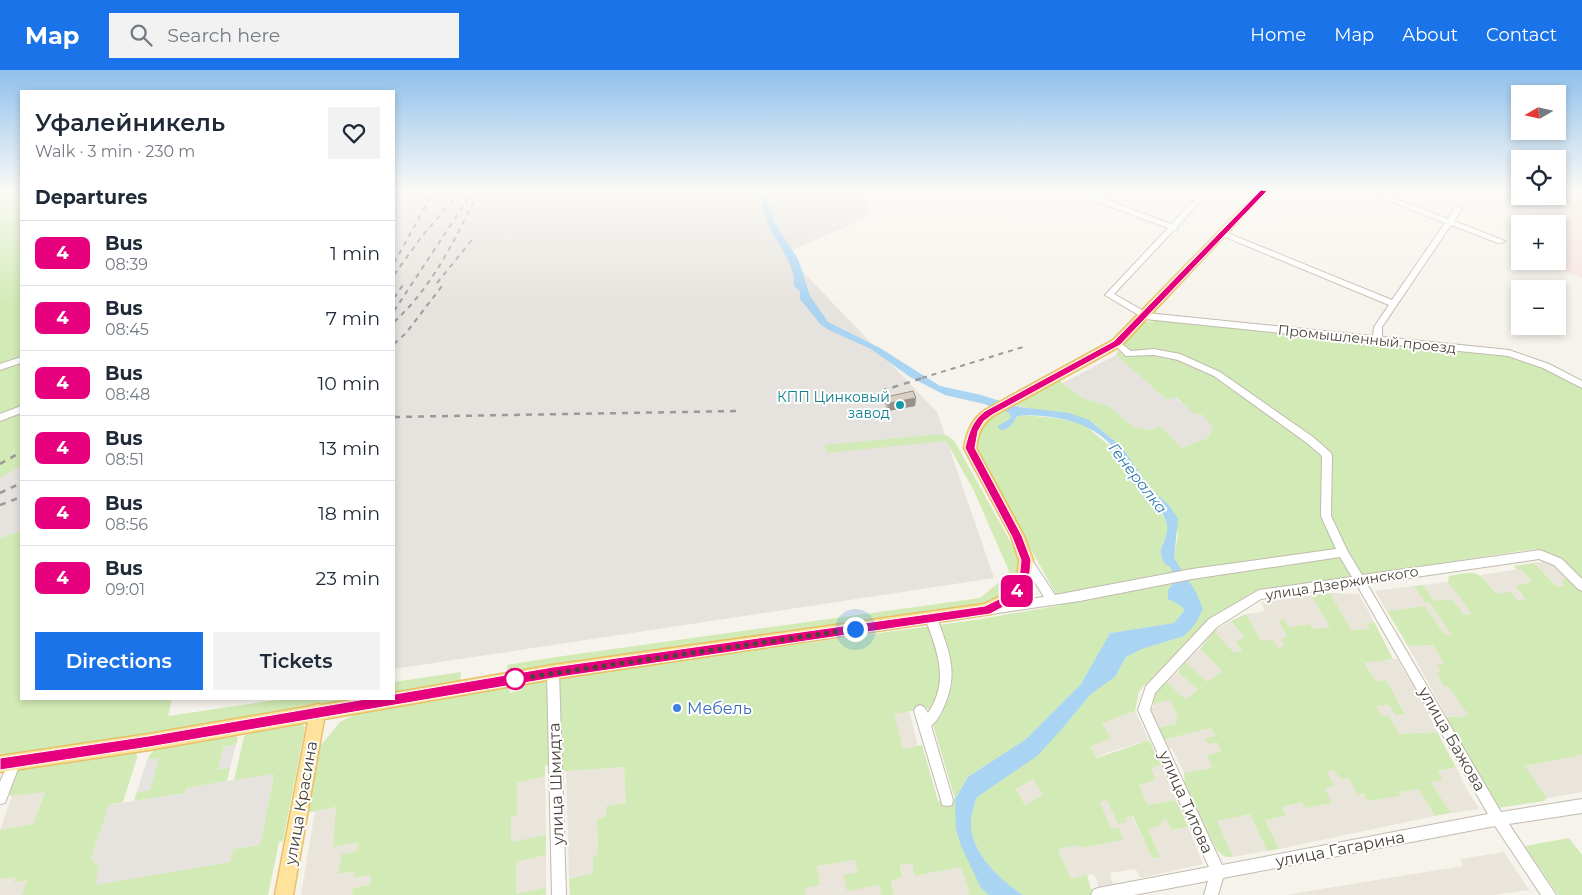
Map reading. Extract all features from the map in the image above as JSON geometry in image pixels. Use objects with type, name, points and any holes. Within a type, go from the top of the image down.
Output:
[{"type":"main road","points":[[395,698],[553,672],[986,610],[1012,597],[1024,582],[1026,560],[1017,536],[970,448],[974,431],[981,419],[989,413],[1117,343],[1226,230]]},
{"type":"main road","points":[[8,763],[149,742],[384,700]]},
{"type":"main road","name":"улица Красина","points":[[284,895],[318,711]]},
{"type":"street","points":[[1145,316],[1109,295],[1173,230]]},
{"type":"street","points":[[1380,341],[1377,335],[1378,327],[1445,230]]},
{"type":"street","points":[[1470,230],[1501,241]]},
{"type":"street","points":[[1222,234],[1394,304]]},
{"type":"street","name":"Промышленный проезд","points":[[1145,316],[1509,353],[1546,366],[1582,385]]},
{"type":"street","name":"улица Бажова","points":[[1117,343],[1129,354],[1154,352],[1180,357],[1217,374],[1289,425],[1326,455],[1326,516],[1343,552],[1498,819],[1549,895]]},
{"type":"street","points":[[0,367],[20,360]]},
{"type":"street","points":[[0,418],[20,409]]},
{"type":"street","points":[[986,610],[1052,600],[1192,574],[1343,552]]},
{"type":"street","name":"улица Дзержинского","points":[[1144,710],[1150,690],[1213,623],[1259,595],[1540,554],[1558,562],[1582,586]]},
{"type":"street","points":[[1026,560],[1052,600]]},
{"type":"street","points":[[924,724],[932,718],[939,704],[945,691],[948,673],[946,659],[931,618]]},
{"type":"street","name":"улица Шмидта","points":[[553,672],[560,895]]},
{"type":"street","name":"улица Титова","points":[[1144,710],[1218,872]]},
{"type":"street","points":[[920,711],[946,800]]},
{"type":"street","points":[[0,798],[8,763]]},
{"type":"street","name":"улица Гагарина","points":[[1098,895],[1498,819],[1582,806]]},
{"type":"street","points":[[1211,895],[1218,872]]},
{"type":"shaded area","points":[[395,230],[839,230],[785,253],[937,412],[994,578],[395,669]]},
{"type":"shaded area","points":[[1566,230],[1582,230],[1582,278],[1562,270],[1566,270]]},
{"type":"shaded area","points":[[1116,355],[1167,400],[1175,397],[1193,413],[1203,415],[1213,428],[1207,438],[1182,448],[1161,426],[1150,430],[1133,427],[1109,406],[1082,398],[1063,383]]},
{"type":"shaded area","points":[[20,466],[20,531],[0,538],[0,478]]},
{"type":"shaded area","points":[[1550,561],[1569,578],[1561,581],[1565,584],[1557,587],[1534,563]]},
{"type":"shaded area","points":[[1520,569],[1532,583],[1515,587],[1525,600],[1518,601],[1496,594],[1481,575]]},
{"type":"shaded area","points":[[1448,582],[1472,614],[1464,615],[1434,601],[1423,585]]},
{"type":"shaded area","points":[[1414,586],[1426,602],[1429,602],[1451,634],[1445,635],[1425,606],[1387,611],[1375,591]]},
{"type":"shaded area","points":[[1330,593],[1359,594],[1374,622],[1366,623],[1369,629],[1351,630]]},
{"type":"shaded area","points":[[1311,595],[1331,627],[1313,630],[1309,624],[1289,627],[1278,621],[1288,638],[1285,646],[1278,648],[1261,642],[1246,614],[1265,611],[1261,602]]},
{"type":"shaded area","points":[[1231,621],[1244,638],[1243,649],[1234,654],[1214,631]]},
{"type":"shaded area","points":[[1433,645],[1444,664],[1441,673],[1438,673],[1470,716],[1447,717],[1408,646]]},
{"type":"shaded area","points":[[1200,649],[1222,671],[1207,683],[1185,662]]},
{"type":"shaded area","points":[[1397,659],[1421,699],[1437,732],[1399,734],[1389,716],[1382,716],[1376,706],[1389,705],[1395,715],[1405,713],[1386,680],[1376,681],[1365,662]]},
{"type":"shaded area","points":[[1178,672],[1198,690],[1185,699],[1167,682]]},
{"type":"shaded area","points":[[1170,700],[1178,716],[1177,723],[1158,728],[1148,708],[1154,707],[1153,704]]},
{"type":"shaded area","points":[[909,711],[918,746],[903,749],[893,714]]},
{"type":"shaded area","points":[[1135,711],[1149,740],[1106,753],[1097,758],[1090,747],[1111,738],[1102,723]]},
{"type":"shaded area","points":[[1211,728],[1215,736],[1205,738],[1217,742],[1221,752],[1213,768],[1184,773],[1172,748],[1167,749],[1163,740]]},
{"type":"shaded area","points":[[236,745],[230,768],[218,769],[224,747]]},
{"type":"shaded area","points":[[1582,755],[1582,792],[1547,798],[1524,766]]},
{"type":"shaded area","points":[[159,758],[150,790],[137,792],[147,760]]},
{"type":"shaded area","points":[[1161,765],[1176,800],[1148,805],[1138,784],[1156,780],[1151,767]]},
{"type":"shaded area","points":[[624,767],[626,803],[606,806],[606,817],[597,819],[598,854],[593,856],[593,874],[569,879],[566,771]]},
{"type":"shaded area","points":[[1456,767],[1479,809],[1451,813],[1431,782],[1443,780],[1437,771]]},
{"type":"shaded area","points":[[1334,770],[1340,779],[1348,778],[1358,795],[1400,796],[1398,792],[1419,789],[1435,816],[1279,849],[1265,820],[1286,816],[1282,807],[1302,802],[1332,803],[1323,788],[1326,771]]},
{"type":"shaded area","points":[[274,773],[260,845],[233,849],[230,862],[95,885],[91,858],[109,805],[185,793],[187,788]]},
{"type":"shaded area","points":[[545,776],[546,835],[511,843],[511,816],[517,815],[517,783]]},
{"type":"shaded area","points":[[1033,779],[1043,795],[1025,805],[1016,789]]},
{"type":"shaded area","points":[[45,791],[33,824],[0,830],[12,796]]},
{"type":"shaded area","points":[[1107,800],[1127,821],[1126,818],[1132,816],[1152,858],[1160,857],[1148,829],[1162,825],[1160,820],[1167,819],[1172,830],[1188,827],[1203,864],[1140,878],[1136,869],[1110,873],[1113,884],[1099,887],[1094,874],[1071,879],[1058,848],[1078,844],[1111,829],[1100,802]]},
{"type":"shaded area","points":[[337,807],[333,846],[358,842],[357,851],[338,874],[356,871],[355,878],[371,875],[370,886],[353,888],[352,895],[301,895],[315,811]]},
{"type":"shaded area","points":[[1250,814],[1267,851],[1233,857],[1216,821]]},
{"type":"shaded area","points":[[1504,852],[1529,890],[1492,895],[1285,895],[1463,866],[1460,859]]},
{"type":"shaded area","points":[[546,855],[546,887],[516,894],[516,862]]},
{"type":"shaded area","points":[[856,860],[858,872],[879,885],[881,895],[806,895],[804,888],[820,885],[817,866]]},
{"type":"shaded area","points":[[912,862],[915,876],[961,867],[969,891],[968,895],[894,895],[891,881],[902,877],[900,865]]},
{"type":"shaded area","points":[[16,876],[15,882],[27,880],[22,895],[0,895],[0,879]]},
{"type":"green space","points":[[0,230],[20,230],[20,466],[0,478]]},
{"type":"green space","points":[[1157,321],[1510,355],[1526,360],[1582,387],[1582,580],[1548,553],[1535,549],[1255,591],[1210,620],[1139,691],[1135,711],[1102,723],[1111,738],[1090,747],[1097,758],[1149,740],[1161,765],[1151,768],[1156,780],[1139,785],[1148,805],[1176,800],[1188,827],[1172,830],[1166,819],[1161,820],[1162,825],[1148,829],[1160,857],[1152,858],[1133,816],[1126,818],[1127,822],[1118,824],[1107,800],[1100,802],[1111,829],[1119,828],[1123,840],[1080,848],[1078,845],[1058,849],[1071,879],[1087,875],[1091,889],[1100,895],[1023,895],[996,873],[975,843],[971,821],[976,798],[1002,780],[1061,730],[1091,694],[1115,677],[1126,657],[1142,649],[1184,636],[1196,592],[1174,558],[1178,534],[1169,505],[1147,486],[1123,448],[1089,420],[1014,405],[1060,381],[1082,398],[1109,406],[1133,427],[1150,430],[1161,426],[1182,448],[1207,438],[1213,428],[1203,415],[1193,413],[1176,397],[1167,400],[1116,355],[1125,341],[1138,327],[1146,322]],"holes":[[[1033,779],[1043,795],[1025,805],[1016,789]]]},
{"type":"green space","points":[[1003,411],[1009,413],[1011,418],[1006,420],[1023,415],[1078,422],[1087,427],[1120,455],[1126,471],[1166,520],[1168,530],[1160,552],[1164,563],[1171,568],[1173,583],[1168,590],[1185,610],[1174,623],[1110,633],[1081,684],[1026,739],[968,777],[955,799],[981,888],[989,895],[968,895],[969,891],[961,867],[915,876],[912,863],[900,865],[902,877],[891,881],[894,895],[881,895],[879,885],[847,891],[844,875],[858,872],[855,860],[817,866],[820,885],[805,888],[806,895],[570,895],[569,879],[593,873],[593,856],[598,854],[597,819],[606,817],[606,806],[626,803],[624,767],[566,771],[545,765],[545,776],[517,783],[517,815],[511,817],[511,842],[546,835],[546,855],[516,862],[516,894],[546,887],[546,895],[352,895],[353,888],[370,885],[371,875],[354,878],[355,871],[338,874],[342,854],[357,851],[358,842],[333,847],[336,807],[306,813],[317,750],[340,722],[362,711],[509,686],[510,693],[521,690],[522,683],[553,678],[975,620],[1062,605],[980,456],[977,440],[978,433],[994,416]],"holes":[[[928,708],[955,799],[938,801],[922,745],[903,749],[894,714]]]},
{"type":"green space","points":[[942,434],[955,442],[1015,550],[1018,573],[1006,595],[992,602],[970,607],[507,672],[507,665],[570,655],[980,598],[1008,575],[1009,571],[973,489],[946,441],[827,453],[825,445]]},
{"type":"green space","points":[[20,531],[20,700],[172,700],[168,716],[275,700],[361,700],[151,736],[0,759],[0,538]]},
{"type":"green space","points":[[1534,563],[1557,587],[1564,585],[1561,580],[1569,578],[1582,591],[1582,755],[1525,766],[1547,798],[1544,801],[1498,808],[1446,721],[1447,717],[1469,716],[1448,686],[1444,686],[1437,673],[1441,672],[1437,665],[1444,664],[1433,645],[1408,646],[1387,611],[1425,606],[1445,635],[1451,634],[1429,602],[1426,603],[1414,586],[1423,585],[1434,601],[1452,599],[1464,615],[1472,614],[1448,582],[1449,576],[1466,573],[1477,574],[1485,580],[1496,594],[1511,592],[1518,601],[1525,599],[1515,586],[1532,582],[1520,569],[1517,570],[1514,566]]},
{"type":"green space","points":[[1330,593],[1351,630],[1369,629],[1366,623],[1374,622],[1393,659],[1365,663],[1376,681],[1386,680],[1405,714],[1395,715],[1389,705],[1376,706],[1382,716],[1389,716],[1399,734],[1437,732],[1456,767],[1438,771],[1443,780],[1431,782],[1451,813],[1435,816],[1419,789],[1399,792],[1400,796],[1368,801],[1364,794],[1358,795],[1348,778],[1340,779],[1334,770],[1327,771],[1334,786],[1324,788],[1332,803],[1305,808],[1302,802],[1282,807],[1286,816],[1265,820],[1279,849],[1267,851],[1250,814],[1217,821],[1233,857],[1225,857],[1217,850],[1185,787],[1184,773],[1212,768],[1207,755],[1221,752],[1217,742],[1208,744],[1205,738],[1215,736],[1211,728],[1163,740],[1158,728],[1177,723],[1175,717],[1178,716],[1170,700],[1153,704],[1155,693],[1167,682],[1185,699],[1198,690],[1178,672],[1185,662],[1207,682],[1222,671],[1200,649],[1214,631],[1234,653],[1242,650],[1236,642],[1244,637],[1231,621],[1246,614],[1261,641],[1273,640],[1278,648],[1284,646],[1281,639],[1287,637],[1278,620],[1284,620],[1289,627],[1309,624],[1313,629],[1330,627],[1311,595]]},
{"type":"green space","points":[[461,672],[460,683],[395,694],[395,682]]},
{"type":"green space","points":[[297,720],[305,727],[283,841],[279,842],[268,895],[22,895],[27,880],[14,883],[16,877],[0,879],[0,830],[33,824],[45,792],[12,796],[8,794],[17,772],[27,765],[136,748],[137,758],[123,802],[109,805],[91,858],[99,868],[95,885],[230,862],[233,849],[260,845],[274,774],[234,780],[244,737],[252,727]]},
{"type":"green space","points":[[231,731],[238,738],[236,745],[224,747],[218,769],[230,768],[227,781],[187,788],[185,793],[134,801],[137,792],[150,789],[159,758],[147,760],[152,752],[161,745],[196,735]]},
{"type":"green space","points":[[1569,838],[1582,855],[1582,895],[1558,895],[1525,846]]},
{"type":"water","name":"Генералка","points":[[771,230],[779,230],[798,259],[810,296],[828,322],[880,348],[940,386],[981,395],[1020,407],[1069,413],[1089,420],[1123,448],[1147,486],[1169,505],[1178,519],[1174,558],[1196,592],[1203,609],[1196,623],[1184,636],[1142,649],[1126,657],[1115,677],[1091,694],[1037,756],[976,798],[971,821],[975,843],[996,873],[1023,895],[989,895],[981,888],[961,846],[956,829],[955,799],[968,777],[1026,739],[1081,684],[1110,633],[1174,623],[1185,610],[1168,599],[1168,590],[1173,583],[1171,568],[1164,563],[1160,552],[1167,531],[1165,518],[1135,485],[1119,454],[1094,431],[1075,422],[1054,417],[1029,415],[1016,417],[1010,426],[1000,430],[998,426],[1011,418],[1009,413],[984,404],[945,395],[910,377],[871,349],[821,325],[800,299],[800,291],[794,286],[792,270]]},
{"type":"building","points":[[913,391],[916,398],[889,403],[886,397]]},
{"type":"railway","points":[[395,261],[413,230]]},
{"type":"railway","points":[[395,274],[428,230]]},
{"type":"railway","points":[[395,309],[448,230]]},
{"type":"railway","points":[[395,321],[421,293],[459,230]]},
{"type":"railway","points":[[437,283],[475,236]]},
{"type":"railway","points":[[395,297],[405,282]]},
{"type":"railway","points":[[395,343],[406,333],[442,286]]},
{"type":"railway","points":[[922,378],[1023,347]]},
{"type":"railway","points":[[881,391],[926,377]]},
{"type":"railway","points":[[395,417],[739,411]]},
{"type":"railway","points":[[0,464],[20,453]]},
{"type":"railway","points":[[0,493],[20,483]]},
{"type":"railway","points":[[0,505],[20,497]]},
{"type":"bus line","name":"4","points":[[395,698],[553,672],[986,610],[1012,597],[1024,582],[1026,560],[1017,536],[970,448],[971,438],[981,419],[1117,343],[1227,230]]},
{"type":"bus line","name":"4","points":[[0,764],[149,742],[384,700]]},
{"type":"place","name":"КПП Цинковый завод","points":[[900,405]]},
{"type":"place","name":"Мебель","points":[[677,708]]},
{"type":"route","points":[[515,679],[855,629]]}]
